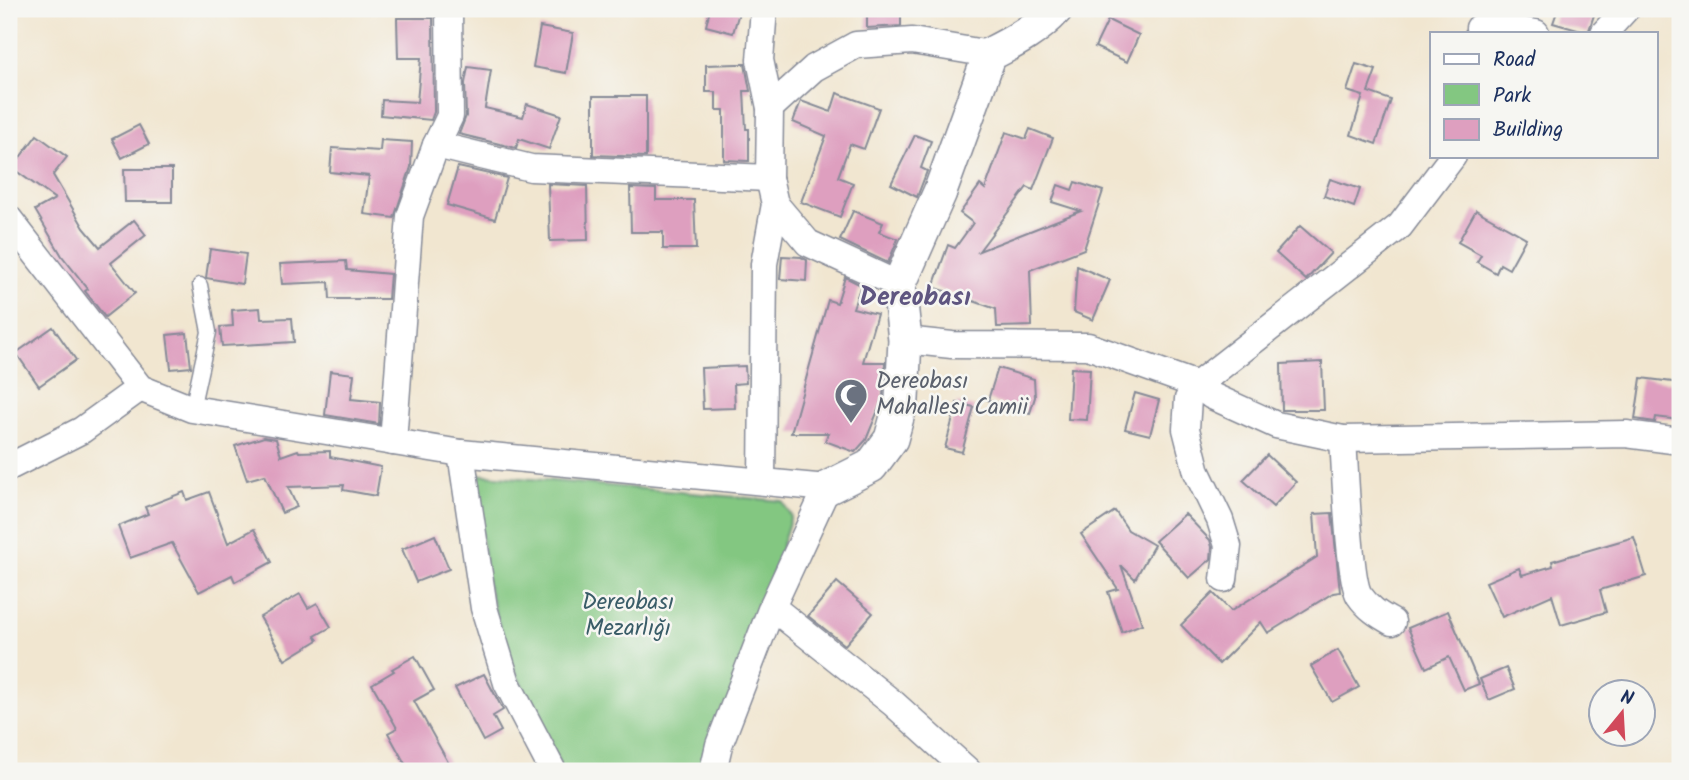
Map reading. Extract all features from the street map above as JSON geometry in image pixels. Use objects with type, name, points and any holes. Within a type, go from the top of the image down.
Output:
[{"type":"street","points":[[393,442],[410,216],[436,145],[450,116],[449,9]]},
{"type":"street","points":[[762,480],[764,264],[775,204],[769,178],[770,108],[760,60],[764,9]]},
{"type":"street","points":[[770,108],[814,68],[856,46],[912,41],[990,54],[1035,28],[1056,9]]},
{"type":"street","points":[[1605,32],[1626,9]]},
{"type":"street","points":[[1480,23],[1530,32]]},
{"type":"street","points":[[9,219],[140,388],[192,409],[461,453],[827,488],[871,466],[891,439],[901,399],[905,340],[899,285],[940,192],[990,54]]},
{"type":"street","points":[[436,145],[531,168],[769,178]]},
{"type":"street","points":[[1224,579],[1228,546],[1220,520],[1197,472],[1186,429],[1188,399],[1198,385],[1400,226],[1451,158]]},
{"type":"street","points":[[775,204],[808,243],[899,285]]},
{"type":"street","points":[[905,340],[952,345],[1088,346],[1198,385],[1212,396],[1276,425],[1342,439],[1626,434],[1680,441]]},
{"type":"street","points":[[9,467],[82,430],[140,388]]},
{"type":"street","points":[[1342,439],[1358,593],[1374,612],[1392,622]]},
{"type":"street","points":[[461,453],[484,608],[507,683],[553,771]]},
{"type":"street","points":[[713,771],[719,745],[772,607],[827,488]]},
{"type":"street","points":[[772,607],[894,704],[968,771]]},
{"type":"lane","points":[[192,409],[209,332],[200,285]]},
{"type":"green space","name":"Dereobası Mezarlığı","points":[[474,474],[782,501],[791,516],[711,771],[562,771],[506,651],[487,582]]},
{"type":"building","points":[[710,9],[740,9],[733,33],[706,26]]},
{"type":"building","points":[[867,9],[901,9],[901,26],[867,28]]},
{"type":"building","points":[[1558,9],[1596,9],[1588,32],[1553,23]]},
{"type":"building","points":[[397,18],[433,18],[434,112],[431,120],[381,115],[382,100],[417,102],[421,58],[398,58]]},
{"type":"building","points":[[1108,20],[1139,35],[1127,62],[1095,47]]},
{"type":"building","points":[[540,27],[573,33],[566,73],[533,67]]},
{"type":"building","points":[[745,64],[750,91],[744,91],[746,129],[749,129],[749,161],[724,160],[724,110],[716,110],[716,92],[706,92],[706,65]]},
{"type":"building","points":[[1356,64],[1376,70],[1368,92],[1391,100],[1376,144],[1351,135],[1363,96],[1347,91]]},
{"type":"building","points":[[468,67],[491,70],[485,108],[523,117],[527,104],[561,115],[549,149],[519,139],[516,148],[459,134],[466,116],[465,83]]},
{"type":"building","points":[[837,93],[879,108],[864,149],[850,144],[838,177],[853,183],[840,217],[801,202],[826,136],[793,122],[801,101],[831,112]]},
{"type":"building","points":[[593,96],[646,96],[646,157],[593,155]]},
{"type":"building","points":[[139,125],[149,144],[122,158],[112,139]]},
{"type":"building","points":[[1030,129],[1053,138],[1033,190],[1027,187],[979,251],[1081,211],[1052,202],[1058,185],[1072,190],[1075,182],[1103,191],[1084,249],[1030,270],[1032,326],[997,327],[996,309],[933,287],[948,245],[955,248],[973,223],[960,213],[980,185],[985,189],[1006,132],[1026,139]]},
{"type":"building","points":[[37,135],[67,157],[53,175],[84,228],[100,247],[134,220],[146,235],[111,263],[135,293],[105,317],[85,291],[88,289],[62,256],[35,210],[55,199],[12,168]]},
{"type":"building","points":[[915,135],[931,141],[921,168],[927,171],[917,197],[891,184]]},
{"type":"building","points":[[381,140],[412,142],[411,167],[394,218],[364,214],[369,176],[330,172],[332,148],[380,151]]},
{"type":"building","points":[[458,167],[507,178],[495,219],[447,205]]},
{"type":"building","points":[[124,169],[172,169],[172,202],[125,202]]},
{"type":"building","points":[[1330,179],[1360,189],[1354,207],[1324,196]]},
{"type":"building","points":[[548,184],[587,186],[588,240],[550,241]]},
{"type":"building","points":[[630,188],[656,189],[656,200],[694,200],[696,249],[663,249],[663,232],[631,232]]},
{"type":"building","points":[[1476,210],[1526,238],[1509,269],[1500,264],[1496,273],[1477,262],[1481,255],[1458,242]]},
{"type":"building","points":[[853,211],[883,223],[879,232],[898,239],[888,263],[840,240]]},
{"type":"building","points":[[1300,226],[1331,253],[1306,280],[1276,253]]},
{"type":"building","points":[[210,249],[246,254],[242,284],[206,278]]},
{"type":"building","points":[[782,256],[807,260],[806,281],[780,279]]},
{"type":"building","points":[[346,261],[347,270],[390,274],[388,299],[330,299],[329,282],[282,284],[280,264]]},
{"type":"building","points":[[1077,266],[1110,280],[1093,320],[1074,312]]},
{"type":"building","points":[[845,277],[861,285],[853,308],[877,314],[863,362],[885,362],[883,396],[879,408],[866,440],[855,452],[825,441],[828,433],[791,433],[828,300],[837,303]]},
{"type":"building","points":[[260,308],[261,319],[292,318],[294,342],[222,346],[220,327],[233,326],[232,310]]},
{"type":"building","points":[[53,327],[76,360],[39,386],[16,353]]},
{"type":"building","points":[[187,333],[191,367],[171,369],[167,335]]},
{"type":"building","points":[[1322,362],[1324,410],[1282,410],[1281,364]]},
{"type":"building","points":[[745,366],[746,383],[734,384],[735,408],[703,409],[701,368]]},
{"type":"building","points":[[998,368],[1034,379],[1035,397],[1030,413],[988,400]]},
{"type":"building","points":[[1071,368],[1090,369],[1087,420],[1068,419]]},
{"type":"building","points":[[330,371],[354,374],[351,399],[380,402],[379,424],[325,415]]},
{"type":"building","points":[[1641,378],[1680,383],[1680,420],[1656,417],[1655,422],[1635,419]]},
{"type":"building","points":[[1135,393],[1159,400],[1150,435],[1125,429]]},
{"type":"building","points":[[957,403],[974,407],[962,452],[945,448]]},
{"type":"building","points":[[264,437],[276,439],[281,456],[298,450],[330,451],[330,457],[381,467],[376,496],[343,490],[344,485],[288,487],[297,507],[282,513],[265,475],[247,480],[235,446]]},
{"type":"building","points":[[1267,455],[1296,482],[1273,507],[1243,480]]},
{"type":"building","points":[[184,492],[187,500],[209,492],[228,543],[254,529],[272,562],[235,582],[232,575],[199,592],[172,543],[130,558],[118,526],[148,514],[145,507]]},
{"type":"building","points":[[1115,511],[1128,530],[1154,545],[1135,579],[1121,565],[1142,624],[1122,632],[1108,592],[1118,589],[1081,534]]},
{"type":"building","points":[[1332,513],[1340,592],[1333,593],[1268,633],[1261,622],[1219,664],[1181,625],[1213,593],[1231,611],[1317,557],[1314,514]]},
{"type":"building","points":[[1185,514],[1210,540],[1212,547],[1211,559],[1189,578],[1155,541]]},
{"type":"building","points":[[435,535],[449,569],[416,582],[402,549]]},
{"type":"building","points":[[1634,537],[1646,576],[1600,590],[1606,612],[1561,625],[1552,595],[1502,617],[1486,582],[1519,568],[1522,575],[1553,566],[1552,561]]},
{"type":"building","points":[[837,582],[873,613],[845,645],[808,616]]},
{"type":"building","points":[[300,594],[308,608],[317,603],[331,627],[315,636],[318,640],[285,660],[260,617]]},
{"type":"building","points":[[1448,611],[1479,684],[1464,690],[1449,657],[1426,668],[1408,628]]},
{"type":"building","points":[[1338,650],[1359,687],[1332,702],[1311,666]]},
{"type":"building","points":[[415,656],[434,690],[414,701],[448,762],[446,763],[450,771],[409,771],[388,733],[397,728],[372,684]]},
{"type":"building","points":[[1506,668],[1515,689],[1489,700],[1480,679]]},
{"type":"building","points":[[484,674],[503,710],[493,716],[501,731],[483,741],[455,688]]},
{"type":"place","name":"Dereobası Mahallesi Camii","points":[[851,425]]},
{"type":"district","name":"Dereobası","points":[[915,298]]}]
